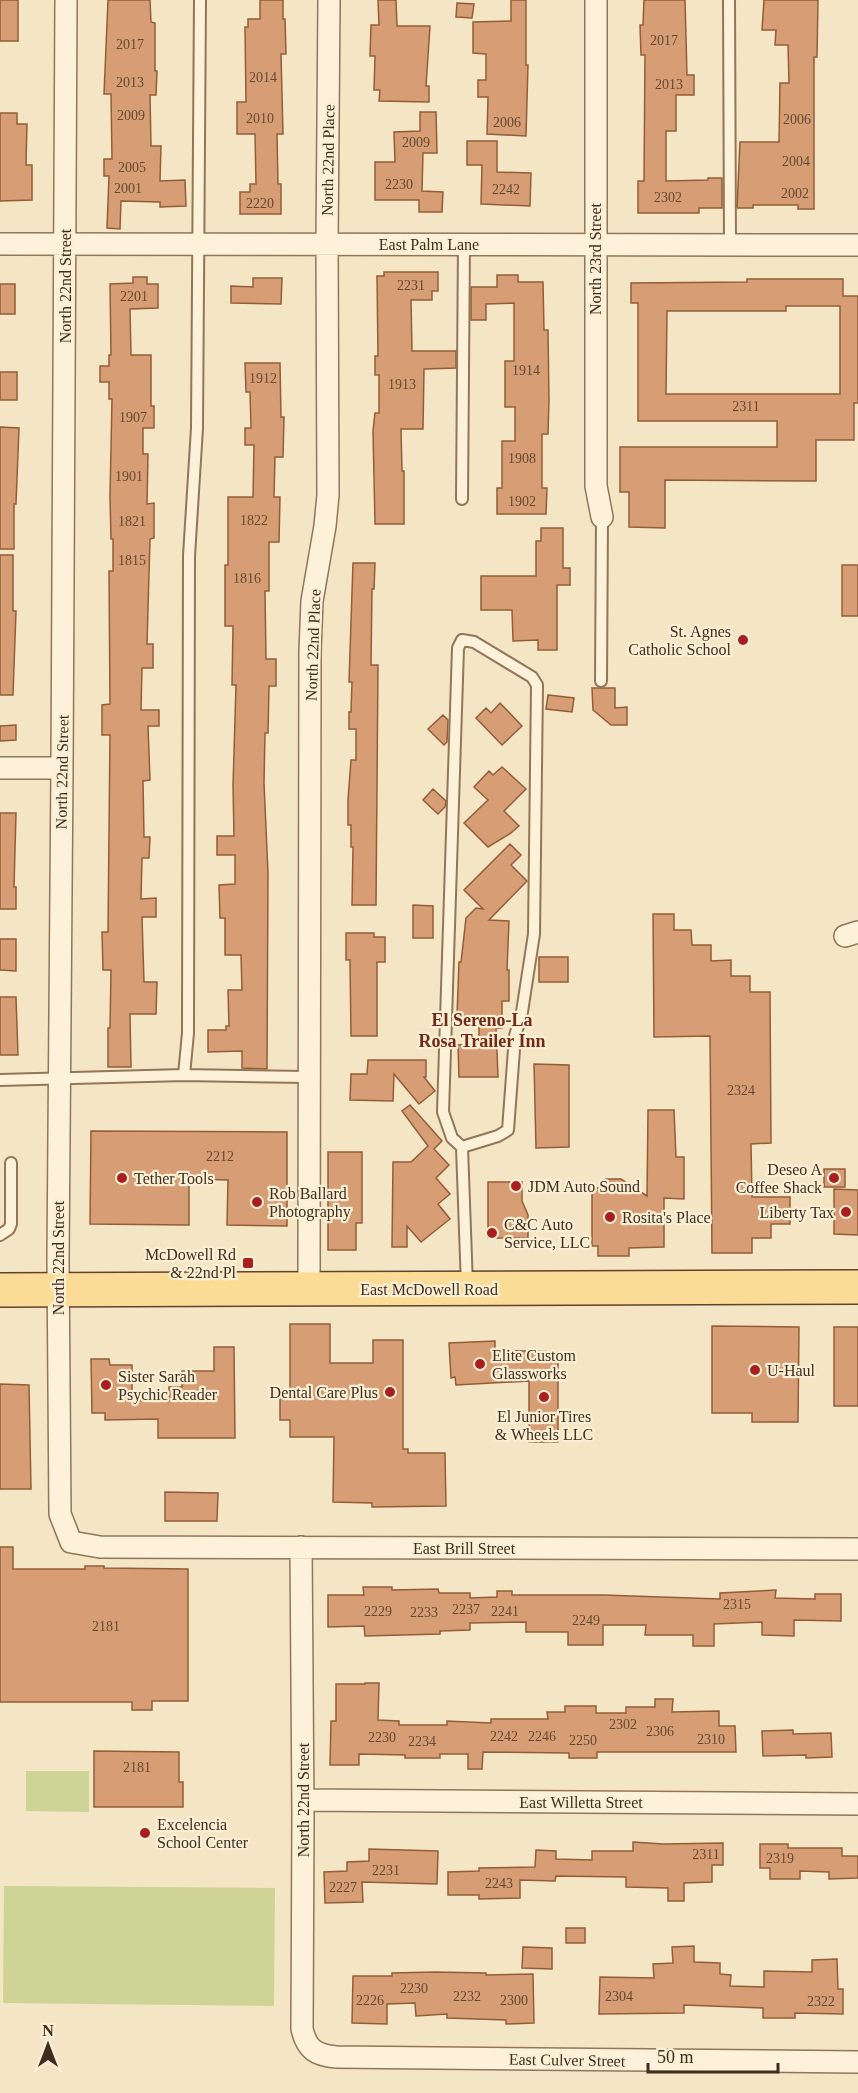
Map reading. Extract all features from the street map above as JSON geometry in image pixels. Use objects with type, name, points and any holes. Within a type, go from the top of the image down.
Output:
[{"type":"main road","name":"East McDowell Road","points":[[0,1290],[858,1287]]},
{"type":"street","name":"North 22nd Street","points":[[66,0],[58,1290],[60,1514],[71,1542]]},
{"type":"street","name":"North 22nd Place","points":[[309,1290],[310,651],[312,601],[328,495],[329,0]]},
{"type":"street","name":"North 23rd Street","points":[[596,0],[596,486],[602,517]]},
{"type":"street","name":"East Palm Lane","points":[[0,244],[858,245]]},
{"type":"street","points":[[0,768],[62,768]]},
{"type":"street","name":"East Brill Street","points":[[71,1542],[100,1547],[858,1549]]},
{"type":"street","name":"North 22nd Street","points":[[301,1547],[302,2029],[304,2040],[313,2050]]},
{"type":"street","name":"East Willetta Street","points":[[303,1800],[858,1804]]},
{"type":"street","name":"East Culver Street","points":[[313,2050],[321,2055],[336,2057],[858,2062]]},
{"type":"lane","points":[[184,1075],[188,1021],[189,556],[197,428],[200,0]]},
{"type":"lane","points":[[729,0],[730,244]]},
{"type":"lane","points":[[462,499],[464,244]]},
{"type":"lane","points":[[601,681],[602,517]]},
{"type":"lane","points":[[462,1147],[498,1137],[508,1130],[515,1036],[522,1012],[534,934],[537,685],[532,677],[474,642],[462,640],[458,648],[443,1112],[452,1138],[462,1147],[468,1289]]},
{"type":"lane","points":[[0,1080],[184,1075],[308,1077]]},
{"type":"lane","points":[[0,1235],[9,1229],[11,1224],[6,1198],[11,1162]]},
{"type":"green space","points":[[26,1771],[89,1771],[89,1812],[26,1811]]},
{"type":"green space","points":[[4,1886],[275,1888],[274,2006],[3,2003]]},
{"type":"building","points":[[0,0],[18,0],[18,41],[0,41]]},
{"type":"building","points":[[108,0],[150,0],[151,22],[155,23],[155,71],[157,71],[156,95],[150,95],[151,146],[161,146],[160,181],[185,180],[186,206],[160,207],[160,202],[121,201],[120,229],[107,228],[109,176],[104,176],[104,159],[112,159],[111,94],[104,94]]},
{"type":"building","points":[[260,0],[283,0],[283,19],[285,19],[286,54],[281,54],[283,134],[277,134],[281,214],[240,214],[240,192],[250,192],[250,184],[256,184],[255,134],[237,134],[237,102],[246,102],[245,27],[248,27],[248,19],[260,19]]},
{"type":"building","points":[[378,0],[396,0],[397,26],[430,26],[426,86],[429,86],[429,102],[379,101],[380,90],[374,90],[375,56],[370,56],[371,25],[379,25]]},
{"type":"building","points":[[511,0],[526,0],[526,65],[528,65],[526,136],[487,134],[488,97],[478,97],[478,80],[486,80],[486,54],[473,53],[473,22],[511,21]]},
{"type":"building","points":[[644,0],[685,0],[687,75],[694,75],[694,95],[676,95],[676,131],[666,131],[666,181],[722,178],[722,208],[699,208],[699,213],[638,213],[638,181],[644,181],[645,55],[641,55],[640,25],[643,25]]},
{"type":"building","points":[[764,0],[818,0],[817,57],[814,57],[814,209],[798,209],[798,205],[753,205],[753,208],[737,208],[740,142],[779,142],[780,83],[789,83],[788,45],[775,45],[776,30],[762,30]]},
{"type":"building","points":[[457,3],[474,4],[472,18],[456,17]]},
{"type":"building","points":[[420,112],[436,112],[437,153],[423,153],[422,191],[443,192],[442,212],[419,212],[419,200],[375,200],[375,162],[395,162],[394,132],[420,131]]},
{"type":"building","points":[[0,113],[17,113],[17,124],[27,124],[26,165],[32,165],[32,200],[0,201]]},
{"type":"building","points":[[467,141],[497,141],[497,172],[531,173],[530,206],[481,204],[482,165],[467,165]]},
{"type":"building","points":[[384,272],[438,272],[438,291],[432,291],[432,300],[411,300],[412,351],[456,351],[456,368],[424,369],[423,429],[401,429],[404,524],[375,524],[373,431],[375,413],[379,413],[379,375],[375,375],[375,356],[378,356],[377,276],[384,276]]},
{"type":"building","points":[[497,275],[518,275],[518,282],[543,282],[544,330],[548,330],[549,400],[548,434],[542,434],[542,488],[547,488],[546,514],[497,514],[497,488],[502,488],[502,441],[515,441],[515,407],[505,407],[505,361],[514,361],[514,303],[486,304],[486,320],[471,320],[471,287],[497,287]]},
{"type":"building","points":[[133,277],[147,277],[147,284],[158,284],[158,308],[130,309],[131,355],[151,355],[151,406],[154,406],[154,428],[143,428],[143,454],[148,454],[147,504],[154,503],[154,538],[150,539],[147,644],[153,644],[153,668],[142,668],[141,710],[159,710],[159,726],[148,726],[150,780],[143,781],[144,837],[150,837],[149,858],[142,858],[141,899],[156,898],[156,917],[142,917],[144,982],[157,982],[156,1014],[130,1014],[131,1067],[108,1067],[111,970],[103,970],[102,932],[108,932],[110,735],[102,735],[102,705],[110,704],[109,571],[113,571],[110,497],[112,399],[109,399],[109,382],[100,382],[100,366],[109,366],[109,355],[111,355],[110,284],[133,283]]},
{"type":"building","points":[[253,278],[282,278],[281,304],[231,303],[231,286],[253,287]]},
{"type":"building","points":[[747,279],[843,279],[843,296],[858,296],[858,403],[854,403],[854,440],[816,440],[816,481],[665,480],[665,528],[629,527],[629,492],[620,492],[620,447],[777,447],[777,421],[638,421],[638,303],[631,303],[631,283],[747,282]],"holes":[[[786,306],[840,306],[840,394],[666,394],[667,311],[786,311]]]},
{"type":"building","points":[[0,284],[15,284],[15,314],[0,314]]},
{"type":"building","points":[[245,363],[280,363],[281,417],[284,417],[283,457],[275,457],[274,497],[280,497],[279,542],[269,542],[269,591],[265,591],[266,659],[276,659],[276,686],[269,686],[268,733],[265,733],[264,783],[268,873],[267,1069],[242,1068],[242,1051],[208,1052],[208,1030],[226,1030],[226,1026],[229,1026],[228,990],[242,990],[241,955],[225,955],[225,918],[220,918],[219,885],[235,884],[235,855],[217,855],[217,836],[234,836],[236,685],[232,685],[233,626],[225,626],[225,565],[228,565],[228,497],[253,497],[254,445],[245,445],[245,428],[251,428],[250,392],[246,392]]},
{"type":"building","points":[[0,372],[17,372],[17,400],[0,400]]},
{"type":"building","points":[[0,427],[19,428],[16,504],[14,504],[14,549],[0,549]]},
{"type":"building","points":[[541,528],[563,528],[563,568],[570,568],[570,585],[557,585],[557,650],[538,650],[538,640],[513,641],[512,610],[481,610],[481,576],[536,576],[536,541],[541,541]]},
{"type":"building","points":[[0,555],[13,555],[13,611],[16,611],[13,695],[0,695]]},
{"type":"building","points":[[353,563],[375,563],[374,589],[372,589],[371,665],[378,665],[376,905],[352,905],[353,847],[351,847],[351,825],[348,825],[348,800],[351,760],[356,760],[356,729],[349,729],[352,682],[349,682]]},
{"type":"building","points":[[842,565],[858,565],[858,616],[842,616]]},
{"type":"building","points":[[592,688],[615,688],[615,708],[627,707],[627,725],[611,725],[593,710]]},
{"type":"building","points":[[548,695],[574,698],[572,712],[546,709]]},
{"type":"building","points":[[500,703],[522,726],[502,745],[476,718],[486,708],[491,713]]},
{"type":"building","points":[[443,715],[448,720],[447,742],[444,745],[428,729]]},
{"type":"building","points":[[16,725],[16,740],[0,741],[0,726]]},
{"type":"building","points":[[502,767],[526,789],[504,811],[519,826],[488,847],[464,823],[488,800],[474,787],[489,771],[493,775]]},
{"type":"building","points":[[433,789],[446,801],[445,807],[438,814],[423,800]]},
{"type":"building","points":[[0,813],[16,813],[14,887],[16,887],[16,909],[0,909]]},
{"type":"building","points":[[510,844],[521,855],[511,865],[527,881],[489,920],[509,921],[507,970],[509,970],[509,1001],[502,1001],[502,1028],[496,1028],[498,1077],[459,1077],[458,1045],[479,1044],[479,1016],[457,1016],[459,962],[461,962],[466,918],[476,908],[483,909],[464,890]]},
{"type":"building","points":[[413,905],[433,906],[433,938],[413,938]]},
{"type":"building","points":[[653,914],[674,914],[674,930],[691,930],[692,945],[711,945],[711,961],[731,960],[731,976],[750,976],[750,992],[770,992],[771,1143],[751,1144],[752,1197],[790,1197],[790,1224],[771,1224],[771,1238],[752,1238],[752,1253],[712,1253],[710,1036],[654,1037]]},
{"type":"building","points":[[346,933],[374,933],[374,937],[385,937],[385,962],[377,962],[377,1036],[351,1036],[350,960],[346,960]]},
{"type":"building","points":[[0,939],[16,939],[16,971],[0,970]]},
{"type":"building","points":[[539,957],[568,957],[568,982],[539,982]]},
{"type":"building","points":[[0,997],[16,997],[18,1055],[0,1055]]},
{"type":"building","points":[[368,1060],[426,1060],[426,1077],[424,1077],[435,1091],[419,1104],[394,1074],[393,1101],[350,1100],[351,1074],[367,1074]]},
{"type":"building","points":[[534,1064],[569,1065],[569,1147],[536,1148]]},
{"type":"building","points":[[410,1105],[442,1141],[434,1149],[449,1165],[436,1178],[450,1194],[438,1204],[450,1219],[421,1242],[407,1226],[407,1247],[392,1247],[393,1162],[411,1162],[428,1146],[402,1111]]},
{"type":"building","points":[[648,1110],[674,1110],[676,1157],[684,1157],[684,1199],[664,1198],[664,1247],[629,1248],[629,1256],[598,1256],[598,1246],[592,1246],[592,1188],[606,1188],[606,1179],[621,1179],[647,1196]]},
{"type":"building","points":[[91,1131],[287,1132],[287,1226],[227,1225],[228,1180],[189,1179],[189,1225],[90,1224]]},
{"type":"building","points":[[328,1152],[362,1152],[362,1223],[356,1223],[356,1250],[328,1250]]},
{"type":"building","name":"Deseo A Coffee Shack","points":[[824,1169],[845,1169],[845,1187],[824,1187]]},
{"type":"building","points":[[488,1182],[522,1182],[522,1201],[528,1215],[528,1238],[488,1238]]},
{"type":"building","name":"Liberty Tax","points":[[834,1189],[858,1190],[858,1235],[834,1234]]},
{"type":"building","points":[[290,1324],[330,1324],[330,1363],[373,1363],[373,1340],[403,1340],[403,1449],[408,1449],[408,1453],[445,1453],[446,1506],[372,1507],[372,1503],[333,1502],[334,1437],[290,1437],[290,1420],[280,1420],[280,1389],[290,1389]]},
{"type":"building","name":"U-Haul","points":[[712,1326],[799,1327],[798,1422],[752,1422],[752,1413],[712,1413]]},
{"type":"building","name":"U-Haul","points":[[834,1327],[858,1327],[858,1406],[834,1406]]},
{"type":"building","points":[[495,1341],[495,1350],[558,1352],[558,1442],[529,1442],[529,1381],[456,1385],[455,1377],[451,1378],[449,1343]]},
{"type":"building","points":[[214,1347],[234,1347],[235,1438],[158,1438],[158,1419],[105,1420],[105,1413],[92,1413],[91,1359],[109,1359],[110,1365],[132,1365],[132,1401],[169,1400],[169,1387],[182,1387],[182,1371],[214,1371]]},
{"type":"building","points":[[0,1384],[29,1385],[31,1489],[0,1489]]},
{"type":"building","points":[[165,1492],[218,1493],[217,1521],[165,1521]]},
{"type":"building","points":[[0,1547],[13,1547],[13,1569],[85,1569],[85,1566],[104,1566],[104,1568],[188,1569],[188,1701],[152,1701],[152,1710],[132,1710],[132,1702],[0,1702]]},
{"type":"building","points":[[363,1587],[392,1587],[392,1590],[438,1589],[439,1593],[470,1593],[470,1598],[497,1597],[497,1591],[512,1591],[512,1595],[720,1599],[720,1593],[776,1590],[775,1598],[815,1599],[815,1594],[841,1594],[841,1621],[794,1620],[794,1636],[762,1635],[762,1622],[714,1624],[714,1646],[693,1646],[693,1635],[645,1635],[646,1625],[603,1625],[603,1645],[568,1645],[568,1632],[526,1632],[526,1622],[470,1623],[470,1630],[440,1631],[440,1634],[365,1636],[364,1626],[328,1627],[328,1595],[364,1595]]},
{"type":"building","points":[[379,1683],[378,1720],[399,1721],[399,1725],[447,1725],[447,1721],[491,1723],[491,1719],[548,1719],[547,1712],[565,1712],[565,1706],[596,1706],[596,1713],[626,1713],[626,1707],[655,1707],[655,1699],[673,1699],[672,1712],[719,1711],[719,1726],[735,1726],[736,1752],[597,1752],[597,1758],[569,1758],[569,1753],[483,1752],[482,1769],[468,1769],[468,1754],[440,1754],[440,1758],[405,1758],[405,1755],[359,1754],[359,1765],[330,1765],[331,1721],[336,1721],[336,1684]]},
{"type":"building","points":[[793,1730],[793,1734],[831,1733],[832,1757],[763,1756],[762,1731]]},
{"type":"building","points":[[94,1751],[179,1752],[179,1782],[183,1782],[183,1807],[94,1807]]},
{"type":"building","points":[[633,1842],[723,1843],[723,1865],[712,1865],[712,1882],[684,1883],[684,1901],[668,1901],[668,1888],[626,1887],[626,1877],[556,1876],[555,1881],[520,1880],[520,1898],[479,1899],[479,1895],[448,1895],[448,1872],[479,1871],[479,1868],[535,1867],[536,1850],[556,1851],[556,1859],[592,1860],[592,1851],[633,1851]]},
{"type":"building","points":[[760,1844],[788,1844],[788,1848],[842,1848],[842,1856],[858,1856],[858,1878],[829,1879],[829,1872],[800,1871],[800,1879],[770,1879],[770,1868],[760,1868]]},
{"type":"building","points":[[369,1849],[438,1851],[437,1884],[362,1882],[363,1902],[325,1903],[324,1872],[347,1871],[347,1862],[369,1861]]},
{"type":"building","points":[[566,1928],[585,1928],[585,1943],[566,1943]]},
{"type":"building","points":[[694,1946],[694,1962],[720,1963],[720,1974],[731,1975],[730,1986],[764,1987],[764,1971],[812,1972],[812,1960],[837,1959],[838,1989],[843,1989],[843,2014],[795,2013],[795,2018],[763,2018],[763,2008],[684,2005],[684,2013],[599,2014],[600,1977],[654,1978],[653,1964],[673,1963],[672,1947]]},
{"type":"building","points":[[523,1947],[552,1948],[552,1969],[522,1968]]},
{"type":"building","points":[[392,1973],[486,1973],[486,1975],[533,1974],[534,2023],[506,2024],[506,2020],[447,2018],[447,2014],[416,2016],[415,2003],[387,2004],[387,2024],[352,2023],[353,1976],[392,1976]]},
{"type":"place","name":"St. Agnes Catholic School","points":[[743,640]]},
{"type":"place","name":"Tether Tools","points":[[122,1178]]},
{"type":"place","name":"Deseo A Coffee Shack","points":[[834,1178]]},
{"type":"place","name":"JDM Auto Sound","points":[[516,1186]]},
{"type":"place","name":"Rob Ballard Photography","points":[[257,1202]]},
{"type":"place","name":"Liberty Tax","points":[[846,1212]]},
{"type":"place","name":"Rosita's Place","points":[[610,1217]]},
{"type":"place","name":"C&C Auto Service, LLC","points":[[492,1233]]},
{"type":"place","name":"McDowell Rd & 22nd Pl","points":[[248,1263]]},
{"type":"place","name":"Elite Custom Glassworks","points":[[480,1364]]},
{"type":"place","name":"U-Haul","points":[[755,1370]]},
{"type":"place","name":"Sister Sarah Psychic Reader","points":[[106,1385]]},
{"type":"place","name":"Dental Care Plus","points":[[390,1392]]},
{"type":"place","name":"El Junior Tires & Wheels LLC","points":[[544,1397]]},
{"type":"place","name":"Excelencia School Center","points":[[145,1833]]},
{"type":"district","name":"El Sereno-La Rosa Trailer Inn","points":[[482,1030]]}]
